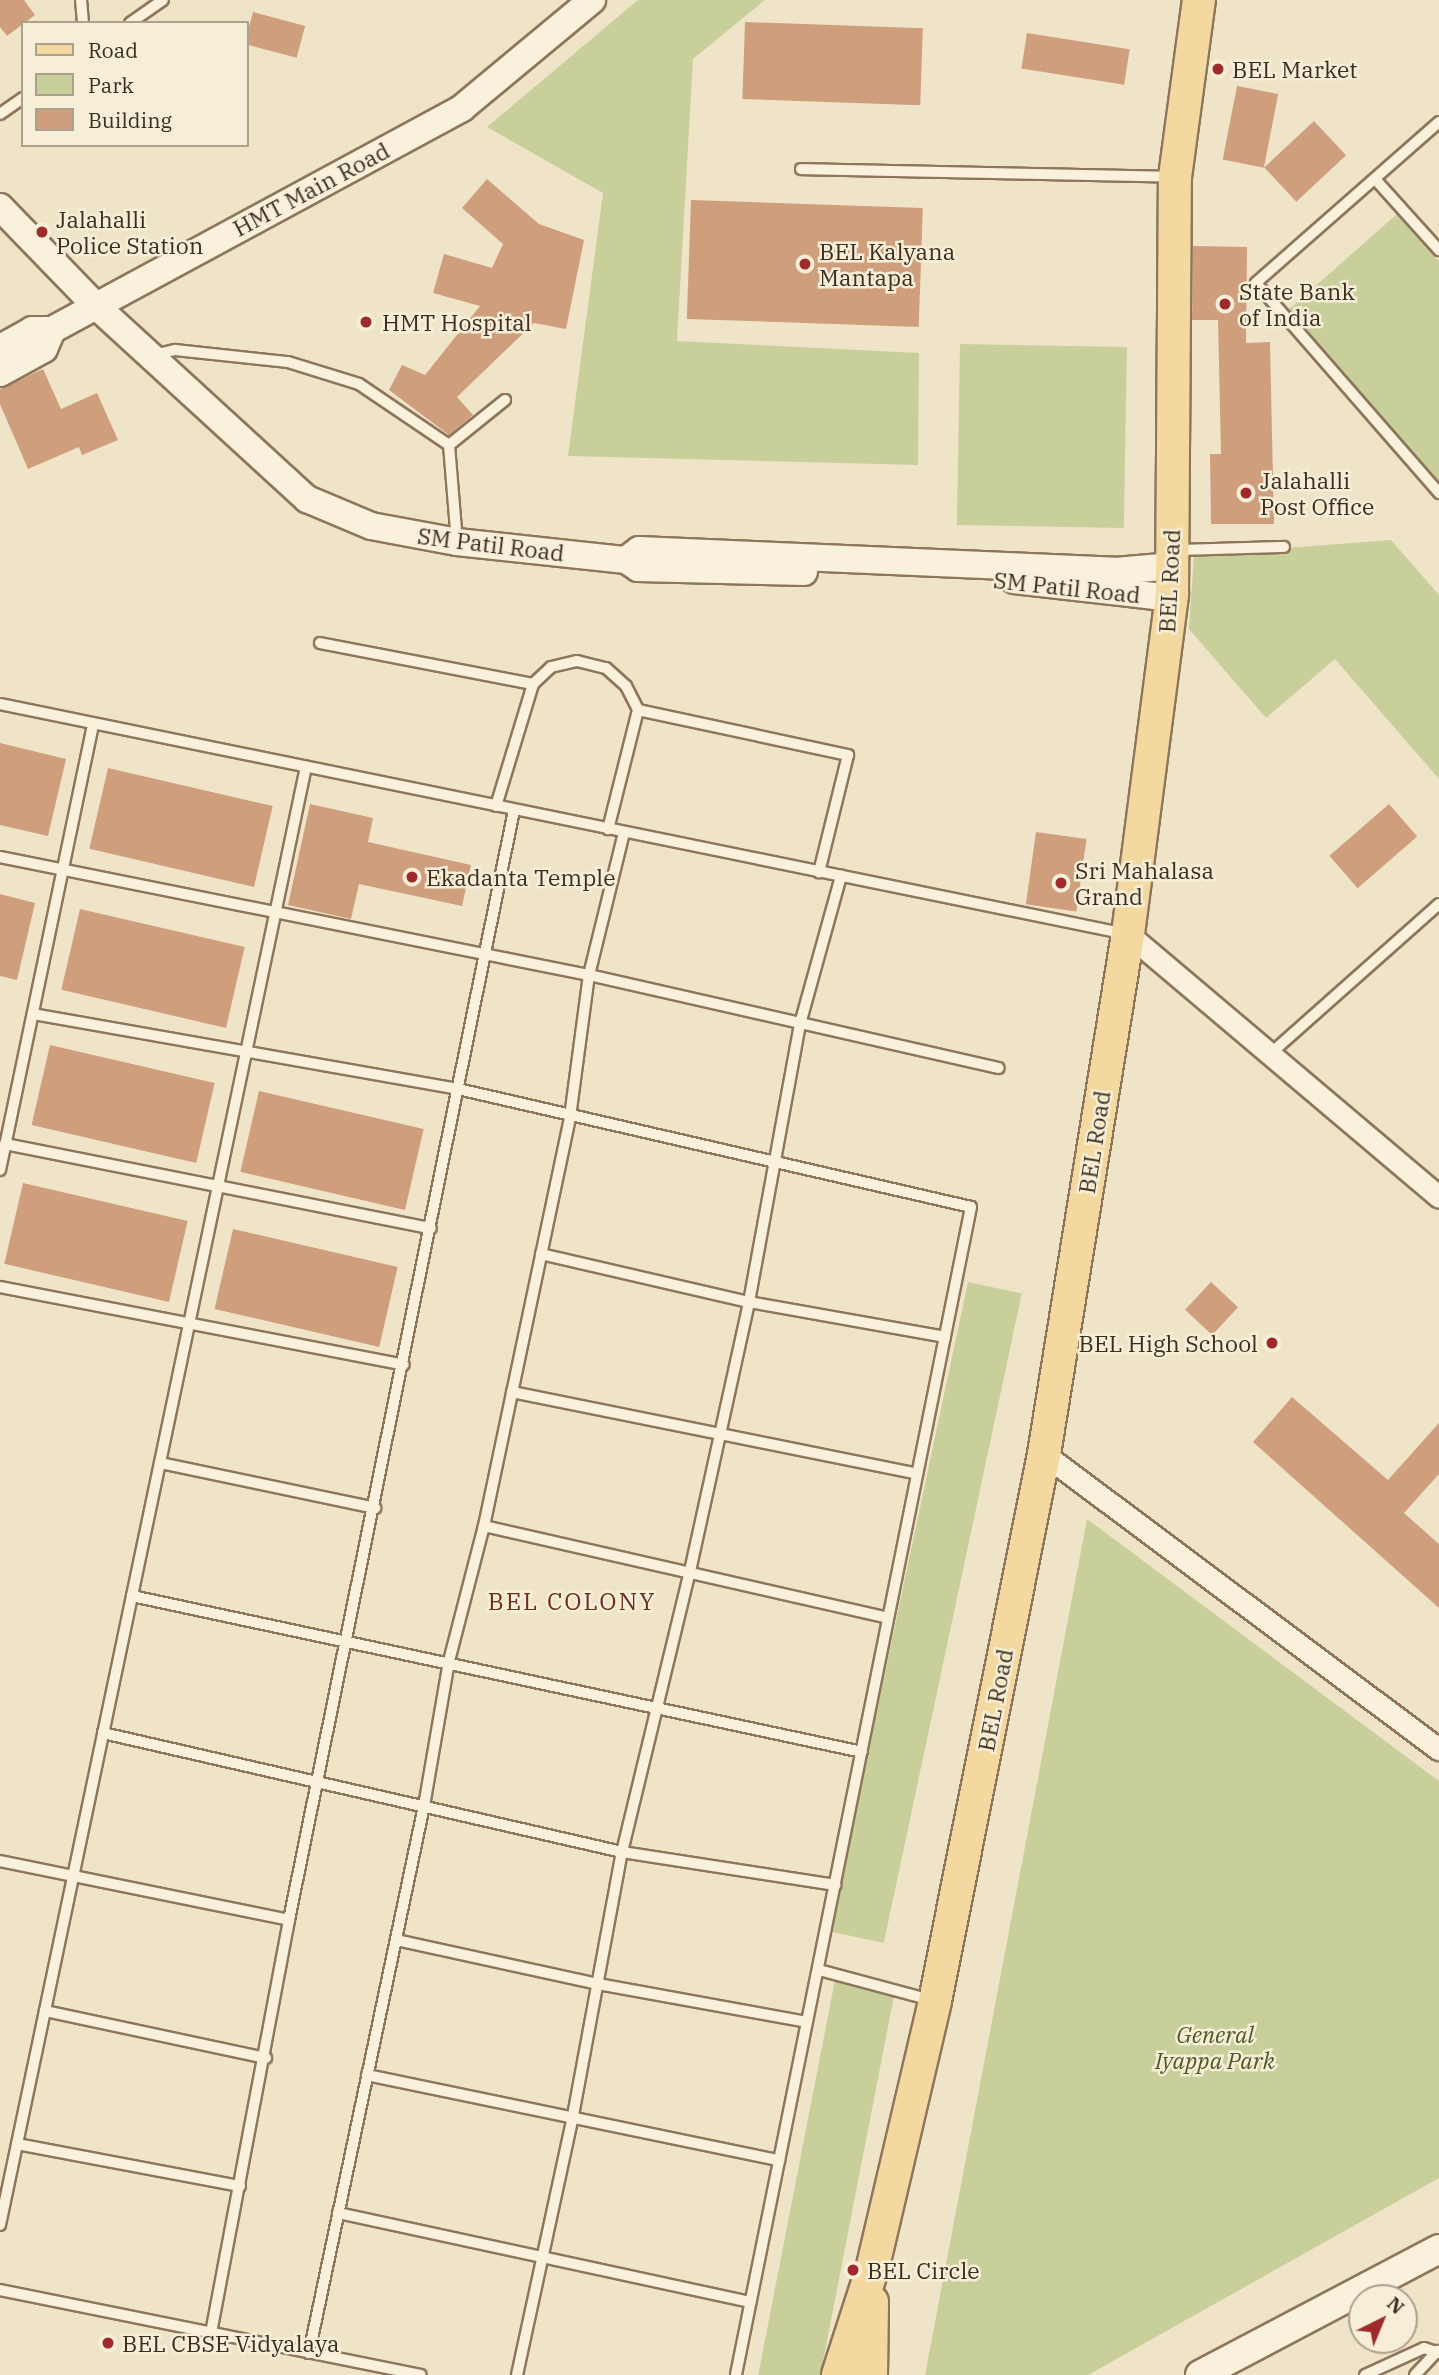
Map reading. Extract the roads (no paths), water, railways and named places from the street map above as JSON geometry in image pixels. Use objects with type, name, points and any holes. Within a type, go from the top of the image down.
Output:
[{"type":"main road","name":"BEL Road","points":[[838,2375],[872,2270],[935,2001],[1044,1454],[1128,934],[1172,598],[1175,177],[1199,0]]},
{"type":"main road","points":[[1200,2375],[1439,2249]]},
{"type":"main road","points":[[1410,2284],[1439,2269]]},
{"type":"main road","name":"BEL Road","points":[[871,2375],[872,2270]]},
{"type":"main road","points":[[1234,2375],[1348,2316]]},
{"type":"street","name":"HMT Main Road","points":[[52,330],[94,304],[462,108],[592,0]]},
{"type":"street","points":[[0,207],[94,304]]},
{"type":"street","name":"SM Patil Road","points":[[94,304],[307,499],[371,526],[457,542],[626,560],[638,568],[920,574],[1020,580],[1172,598]]},
{"type":"street","points":[[0,348],[32,330],[52,330],[44,349],[0,373]]},
{"type":"street","name":"SM Patil Road","points":[[626,560],[639,550],[966,562],[1116,571],[1173,558]]},
{"type":"street","points":[[1128,934],[1439,1197]]},
{"type":"street","points":[[1044,1454],[1439,1749]]},
{"type":"lane","points":[[81,0],[83,21]]},
{"type":"lane","points":[[133,21],[163,0]]},
{"type":"lane","points":[[0,114],[21,99]]},
{"type":"lane","points":[[1439,122],[1256,283],[1439,493]]},
{"type":"lane","points":[[801,169],[1175,177]]},
{"type":"lane","points":[[1375,179],[1439,250]]},
{"type":"lane","points":[[150,356],[175,350],[288,362],[359,384],[449,445]]},
{"type":"lane","points":[[449,445],[505,400]]},
{"type":"lane","points":[[449,445],[457,542]]},
{"type":"lane","points":[[1173,558],[1284,547]]},
{"type":"lane","points":[[320,643],[533,684]]},
{"type":"lane","points":[[496,806],[533,684],[551,667],[577,661],[606,667],[626,686],[638,710],[608,829]]},
{"type":"lane","points":[[0,704],[1128,934]]},
{"type":"lane","points":[[638,710],[848,755],[819,872]]},
{"type":"lane","points":[[0,1170],[93,724]]},
{"type":"lane","points":[[0,2225],[306,767]]},
{"type":"lane","points":[[211,2333],[266,2058],[289,1920],[321,1780],[346,1639],[404,1365],[514,810]]},
{"type":"lane","points":[[309,2353],[424,1806],[449,1661],[484,1526],[570,1116],[589,975],[624,833]]},
{"type":"lane","points":[[0,857],[275,912],[485,958],[589,975],[999,1068]]},
{"type":"lane","points":[[517,2375],[572,2121],[622,1852],[690,1571],[748,1302],[800,1024],[841,876]]},
{"type":"lane","points":[[1270,1054],[1439,904]]},
{"type":"lane","points":[[33,1014],[458,1089],[772,1165],[971,1207],[736,2375]]},
{"type":"lane","points":[[5,1144],[431,1228]]},
{"type":"lane","points":[[541,1254],[748,1302],[945,1337]]},
{"type":"lane","points":[[0,1287],[404,1365]]},
{"type":"lane","points":[[512,1392],[917,1474]]},
{"type":"lane","points":[[160,1463],[375,1508]]},
{"type":"lane","points":[[484,1526],[888,1618]]},
{"type":"lane","points":[[132,1596],[449,1661],[862,1752]]},
{"type":"lane","points":[[103,1733],[321,1780],[622,1852],[835,1885]]},
{"type":"lane","points":[[0,1861],[289,1920]]},
{"type":"lane","points":[[396,1940],[598,1984],[807,2022]]},
{"type":"lane","points":[[819,1970],[935,2001]]},
{"type":"lane","points":[[45,2011],[266,2058]]},
{"type":"lane","points":[[367,2075],[572,2121],[779,2160]]},
{"type":"lane","points":[[17,2144],[240,2186]]},
{"type":"lane","points":[[338,2213],[543,2255],[751,2302]]},
{"type":"lane","points":[[0,2290],[421,2375]]},
{"type":"lane","points":[[1365,2375],[1386,2371],[1424,2348],[1438,2352],[1415,2375]]},
{"type":"place","name":"BEL Market","points":[[1218,69]]},
{"type":"place","name":"Jalahalli Police Station","points":[[42,232]]},
{"type":"place","name":"BEL Kalyana Mantapa","points":[[805,264]]},
{"type":"place","name":"State Bank of India","points":[[1225,304]]},
{"type":"place","name":"HMT Hospital","points":[[366,322]]},
{"type":"place","name":"Jalahalli Post Office","points":[[1246,493]]},
{"type":"place","name":"Ekadanta Temple","points":[[412,877]]},
{"type":"place","name":"Sri Mahalasa Grand","points":[[1061,883]]},
{"type":"place","name":"BEL High School","points":[[1272,1343]]},
{"type":"place","name":"BEL Circle","points":[[853,2270]]},
{"type":"place","name":"BEL CBSE Vidyalaya","points":[[108,2343]]},
{"type":"district","name":"BEL COLONY","points":[[572,1602]]},
{"type":"park label","name":"General Iyappa Park","points":[[1215,2047]]}]
